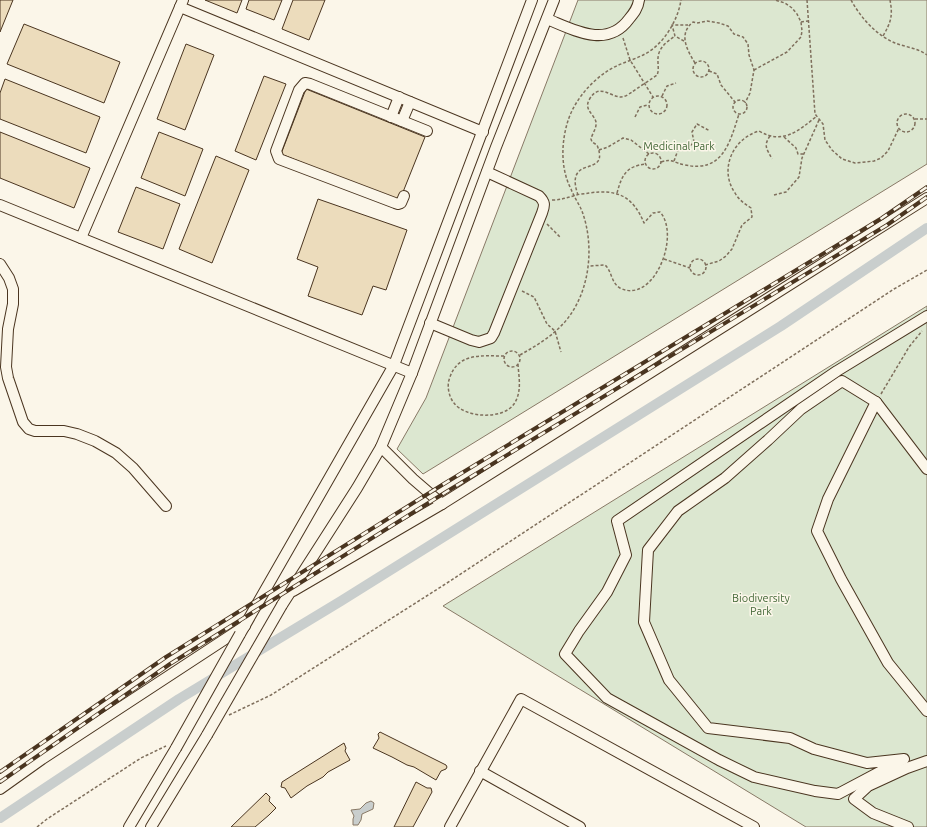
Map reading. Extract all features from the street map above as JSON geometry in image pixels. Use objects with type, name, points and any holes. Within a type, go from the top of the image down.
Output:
[{"type":"street","points":[[130,827],[172,746],[243,630],[394,365],[532,0]]},
{"type":"street","points":[[151,827],[207,735],[282,605],[357,488],[381,447],[412,373],[487,172],[554,0]]},
{"type":"street","points":[[547,19],[583,33],[603,36],[620,30],[636,11],[639,0]]},
{"type":"street","points":[[81,238],[181,4],[483,132]]},
{"type":"street","points":[[404,196],[401,202],[398,204],[395,203],[279,159],[276,151],[299,90],[305,83],[427,131]]},
{"type":"street","points":[[391,117],[399,97]]},
{"type":"street","points":[[402,121],[410,102]]},
{"type":"street","points":[[430,323],[470,340],[479,342],[486,341],[491,338],[545,205],[539,196],[487,172]]},
{"type":"street","points":[[290,592],[442,504],[927,198]]},
{"type":"street","points":[[0,205],[412,373]]},
{"type":"street","points":[[0,264],[9,278],[13,289],[13,304],[8,329],[6,367],[8,378],[24,422],[29,429],[35,431],[64,431],[77,434],[95,441],[116,453],[133,468],[166,506]]},
{"type":"street","points":[[927,316],[837,371],[617,521],[626,555],[606,592],[565,654],[607,698],[719,760],[754,777],[815,791],[838,794],[904,759],[867,763],[814,749],[790,738],[708,728],[669,680],[644,622],[648,550],[678,511],[725,478],[800,409],[842,382],[876,402],[927,469]]},
{"type":"street","points":[[876,402],[828,499],[817,531],[841,579],[888,663],[927,711]]},
{"type":"street","points":[[381,447],[412,480],[442,504]]},
{"type":"street","points":[[0,789],[42,759],[243,630]]},
{"type":"street","points":[[450,827],[521,699],[754,827]]},
{"type":"street","points":[[908,827],[873,814],[854,799],[868,786],[907,768],[927,761]]},
{"type":"street","points":[[480,771],[580,827]]},
{"type":"path","points":[[520,355],[537,345],[555,331],[567,319],[585,283],[589,266],[588,234],[582,211],[565,174],[562,156],[567,124],[575,106],[596,80],[610,70],[646,53],[656,46],[672,25],[680,9],[682,0]]},
{"type":"path","points":[[754,70],[787,52],[801,38],[801,22],[797,14],[792,8],[780,1],[775,0]]},
{"type":"path","points":[[807,0],[815,114],[823,124],[825,140],[832,150],[842,160],[855,163],[874,161],[881,158],[888,151],[899,128],[898,119],[902,115],[910,114],[914,119],[914,127],[910,131],[904,131],[899,128]]},
{"type":"path","points":[[851,0],[866,22],[883,36],[927,55]]},
{"type":"path","points":[[883,36],[892,19],[890,0]]},
{"type":"path","points":[[672,25],[688,25],[693,22],[706,21],[719,23],[728,26],[734,34],[743,37],[748,44],[749,55],[754,70],[750,93],[745,103],[746,110],[744,113],[739,114],[733,111],[735,102]]},
{"type":"path","points":[[801,22],[808,21]]},
{"type":"path","points":[[672,25],[675,36],[684,41]]},
{"type":"path","points":[[688,25],[684,41],[686,48],[695,63],[693,68],[696,75],[704,77],[709,71],[709,66],[705,62],[700,61],[695,63]]},
{"type":"path","points":[[620,30],[630,60],[653,97]]},
{"type":"path","points":[[578,195],[575,185],[576,176],[580,171],[594,166],[598,162],[599,150],[597,145],[592,142],[591,139],[596,128],[596,123],[589,112],[589,100],[598,92],[604,91],[616,96],[626,96],[653,78],[657,75],[659,69],[658,57],[663,45],[675,36]]},
{"type":"path","points":[[709,71],[717,74],[721,85],[735,102]]},
{"type":"path","points":[[662,96],[667,86],[676,83]]},
{"type":"path","points":[[659,95],[662,96],[666,100],[668,106],[663,113],[656,114],[649,108],[649,102],[653,97],[659,95]]},
{"type":"path","points":[[735,102],[741,100],[745,103]]},
{"type":"path","points":[[635,117],[640,107],[649,105]]},
{"type":"path","points":[[649,154],[646,158],[646,164],[649,168],[659,166],[661,162],[667,160],[683,165],[698,166],[708,164],[718,159],[726,151],[739,114]]},
{"type":"path","points":[[705,265],[719,261],[729,253],[742,225],[752,217],[751,208],[742,202],[734,193],[730,182],[728,170],[729,160],[738,143],[752,133],[759,131],[770,136],[783,137],[794,133],[817,116]]},
{"type":"path","points":[[914,119],[927,119]]},
{"type":"path","points":[[774,195],[786,192],[799,177],[804,154],[819,120]]},
{"type":"path","points":[[674,161],[678,150],[688,148],[694,142],[692,132],[697,124],[710,131]]},
{"type":"path","points":[[770,136],[765,146],[772,159]]},
{"type":"path","points":[[783,137],[796,148],[798,154],[804,154]]},
{"type":"path","points":[[599,150],[608,147],[623,138],[632,140],[649,154],[653,153],[658,155],[661,162]]},
{"type":"path","points":[[617,193],[624,174],[630,168],[637,165],[646,164]]},
{"type":"path","points":[[543,200],[562,200],[574,195],[601,191],[613,192],[622,196],[634,205],[644,222],[653,213],[660,212],[664,216],[667,223],[668,239],[664,259],[654,278],[640,288],[627,290],[616,285],[610,271],[605,265],[589,266]]},
{"type":"path","points":[[540,218],[560,237]]},
{"type":"path","points":[[664,259],[690,268],[692,273],[700,275],[704,272],[705,265]]},
{"type":"path","points":[[690,268],[691,264],[695,260],[700,260],[705,265]]},
{"type":"path","points":[[223,718],[271,695],[284,687],[454,578],[894,289],[927,270]]},
{"type":"path","points":[[513,286],[534,297],[547,324],[555,331],[561,352]]},
{"type":"path","points":[[876,402],[909,347],[923,330]]},
{"type":"path","points":[[518,365],[520,382],[518,394],[513,405],[501,414],[482,415],[470,413],[461,409],[454,403],[449,394],[448,383],[451,372],[457,364],[472,356],[504,356],[508,352],[513,351],[520,355]]},
{"type":"path","points":[[504,356],[504,362],[513,368],[518,365],[521,360],[520,355]]},
{"type":"path","points":[[38,827],[47,819],[141,758],[172,746]]},
{"type":"green space","name":"Medicinal Park","points":[[578,0],[927,0],[927,164],[423,474],[397,449],[426,398]]},
{"type":"green space","name":"Biodiversity Park","points":[[927,306],[927,827],[806,827],[443,606]]},
{"type":"shaded area","points":[[371,801],[374,803],[373,809],[362,814],[358,825],[353,825],[354,816],[351,810],[360,809],[366,803]]},
{"type":"building","points":[[0,0],[13,0],[0,32]]},
{"type":"building","points":[[205,0],[242,0],[237,13]]},
{"type":"building","points":[[249,0],[282,0],[274,20],[246,9]]},
{"type":"building","points":[[293,0],[325,0],[309,40],[282,29]]},
{"type":"building","points":[[24,24],[120,62],[104,103],[7,64]]},
{"type":"building","points":[[186,44],[214,55],[185,130],[157,119]]},
{"type":"building","points":[[264,76],[286,84],[256,160],[235,151]]},
{"type":"building","points":[[5,79],[100,117],[86,153],[0,119],[0,93]]},
{"type":"building","points":[[306,89],[425,137],[399,202],[281,154]]},
{"type":"building","points":[[0,132],[90,168],[74,208],[0,178]]},
{"type":"building","points":[[159,132],[203,149],[185,196],[141,178]]},
{"type":"building","points":[[216,156],[249,170],[212,263],[179,249]]},
{"type":"building","points":[[136,187],[180,204],[163,249],[118,232]]},
{"type":"building","points":[[318,199],[407,230],[386,290],[373,286],[362,315],[308,296],[318,267],[297,259]]},
{"type":"building","points":[[380,732],[446,765],[446,769],[441,771],[436,780],[414,767],[373,748],[379,738],[378,734]]},
{"type":"building","points":[[344,743],[346,748],[345,751],[350,760],[328,772],[323,777],[307,786],[291,798],[285,788],[281,787],[282,782]]},
{"type":"building","points":[[416,782],[427,788],[431,788],[432,792],[413,827],[394,827]]},
{"type":"building","points":[[266,793],[270,797],[269,801],[276,808],[269,815],[255,827],[231,827]]},
{"type":"waterway","points":[[0,818],[179,699],[341,601],[781,326],[927,228]]},
{"type":"railway","points":[[0,772],[166,657],[442,485],[882,218],[927,187]]},
{"type":"railway","points":[[0,782],[170,664],[446,492],[887,225],[927,197]]}]
